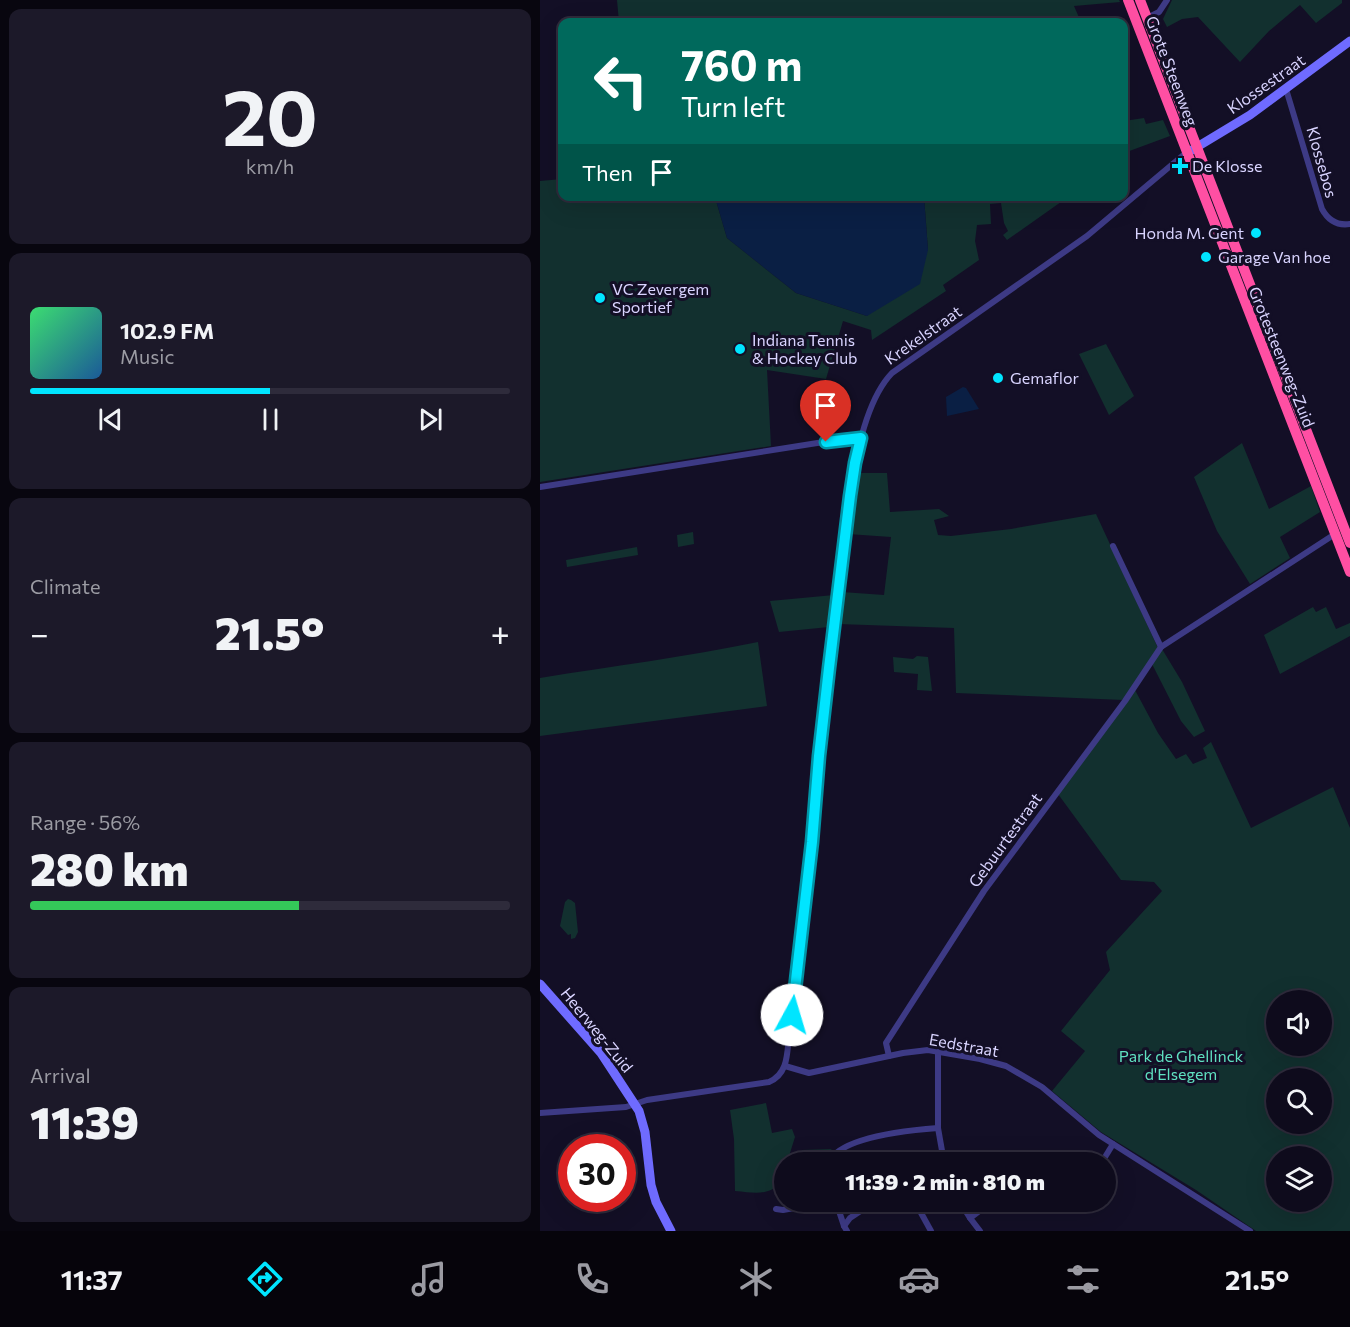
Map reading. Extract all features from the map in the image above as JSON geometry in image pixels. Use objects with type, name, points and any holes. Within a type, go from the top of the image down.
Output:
[{"type":"highway","name":"Grote Steenweg","points":[[1128,0],[1192,150]]},
{"type":"highway","name":"Grote Steenweg","points":[[1140,0],[1192,150]]},
{"type":"highway","name":"Grotesteenweg-Zuid","points":[[1192,150],[1350,572]]},
{"type":"highway","name":"Grotesteenweg-Zuid","points":[[1192,150],[1350,543]]},
{"type":"street","points":[[1147,18],[1162,9],[1167,0]]},
{"type":"street","name":"Klossestraat","points":[[1192,150],[1250,115],[1350,41]]},
{"type":"street","name":"Klossebos","points":[[1286,89],[1322,209],[1334,223],[1350,224]]},
{"type":"street","name":"Krekelstraat","points":[[785,1066],[810,856],[827,679],[850,496],[861,438],[882,383],[892,373],[1087,236],[1192,150]]},
{"type":"street","points":[[540,487],[861,438]]},
{"type":"street","name":"Gebuurtestraat","points":[[889,1056],[886,1043],[984,891],[1125,701],[1161,646],[1335,534]]},
{"type":"street","points":[[1113,546],[1161,646]]},
{"type":"street","name":"Heerweg-Zuid","points":[[540,984],[601,1053],[635,1104],[642,1118],[645,1132],[651,1185],[656,1202],[671,1231]]},
{"type":"street","name":"Eedstraat","points":[[785,1066],[809,1072],[918,1050],[986,1061],[1015,1070],[1042,1087],[1082,1122],[1113,1144],[1250,1231]]},
{"type":"street","points":[[938,1052],[938,1128],[942,1152]]},
{"type":"street","points":[[540,1113],[618,1108],[647,1100],[769,1082],[778,1077],[785,1066]]},
{"type":"street","points":[[840,1152],[869,1138],[903,1131],[938,1128]]},
{"type":"street","points":[[1108,1152],[1113,1144]]},
{"type":"street","points":[[840,1212],[846,1228]]},
{"type":"street","points":[[846,1228],[850,1218],[859,1212]]},
{"type":"street","points":[[921,1212],[931,1231]]},
{"type":"street","points":[[966,1212],[980,1231]]},
{"type":"street","points":[[970,1218],[978,1212]]},
{"type":"green space","points":[[617,0],[1119,0],[1120,2],[1074,6],[1079,18],[619,18]]},
{"type":"green space","points":[[1172,0],[1342,0],[1342,3],[1316,23],[1300,5],[1269,31],[1240,62],[1198,17],[1182,19],[1167,27],[1163,19]]},
{"type":"green space","points":[[1144,118],[1146,124],[1163,120],[1170,136],[1128,152],[1128,120]]},
{"type":"green space","points":[[558,179],[558,201],[716,201],[727,238],[796,293],[867,316],[928,250],[924,201],[1062,201],[1007,240],[1003,235],[1008,231],[1004,223],[1001,203],[990,204],[991,224],[977,225],[975,241],[979,260],[943,285],[946,291],[872,340],[871,330],[843,321],[826,379],[767,370],[771,446],[540,482],[540,181]]},
{"type":"green space","points":[[1106,344],[1134,396],[1109,415],[1079,354]]},
{"type":"green space","points":[[1242,443],[1269,509],[1311,486],[1320,512],[1280,537],[1290,558],[1250,584],[1217,531],[1194,477]]},
{"type":"green space","points":[[856,473],[887,473],[890,512],[939,509],[949,516],[934,520],[938,535],[951,536],[1011,529],[1096,514],[1158,648],[1124,700],[956,693],[954,628],[838,624],[842,592],[884,595],[891,537],[848,534]]},
{"type":"green space","points":[[693,532],[694,544],[678,547],[677,535]]},
{"type":"green space","points":[[637,547],[638,555],[567,567],[566,560]]},
{"type":"green space","points":[[834,595],[829,627],[779,632],[770,601]]},
{"type":"green space","points":[[1313,607],[1316,612],[1326,607],[1336,629],[1350,623],[1350,636],[1280,674],[1264,635]]},
{"type":"green space","points":[[758,642],[767,706],[540,736],[540,678]]},
{"type":"green space","points":[[1162,649],[1182,682],[1205,731],[1194,737],[1181,721],[1152,664]]},
{"type":"green space","points":[[917,656],[928,657],[932,691],[917,690],[918,674],[894,672],[893,657],[913,659]]},
{"type":"green space","name":"Park de Ghellinck d'Elsegem","points":[[1135,690],[1158,733],[1176,759],[1186,754],[1193,764],[1207,758],[1203,748],[1211,742],[1251,828],[1333,787],[1350,828],[1350,1231],[1256,1231],[1196,1190],[1101,1132],[1052,1091],[1085,1051],[1061,1031],[1110,970],[1106,952],[1162,891],[1154,882],[1121,880],[1058,794]]},
{"type":"green space","points":[[568,899],[575,903],[578,932],[575,938],[571,939],[571,934],[568,935],[560,926],[565,902]]},
{"type":"green space","points":[[766,1103],[772,1133],[792,1129],[795,1137],[790,1152],[774,1152],[774,1189],[772,1190],[755,1193],[735,1191],[734,1139],[730,1110]]},
{"type":"green space","points":[[832,1149],[828,1152],[802,1152],[802,1150]]},
{"type":"water","points":[[716,201],[924,201],[928,250],[920,284],[867,316],[796,293],[727,238]]},
{"type":"water","points":[[963,387],[966,388],[979,409],[947,416],[946,397]]},
{"type":"place","name":"De Klosse","points":[[1180,166]]},
{"type":"place","name":"Honda M. Gent","points":[[1256,233]]},
{"type":"place","name":"Garage Van hoe","points":[[1206,257]]},
{"type":"place","name":"VC Zevergem Sportief","points":[[600,298]]},
{"type":"place","name":"Indiana Tennis & Hockey Club","points":[[740,349]]},
{"type":"place","name":"Gemaflor","points":[[998,378]]},
{"type":"route","points":[[792,1015],[829,668],[850,496],[861,438],[826,442]]}]
